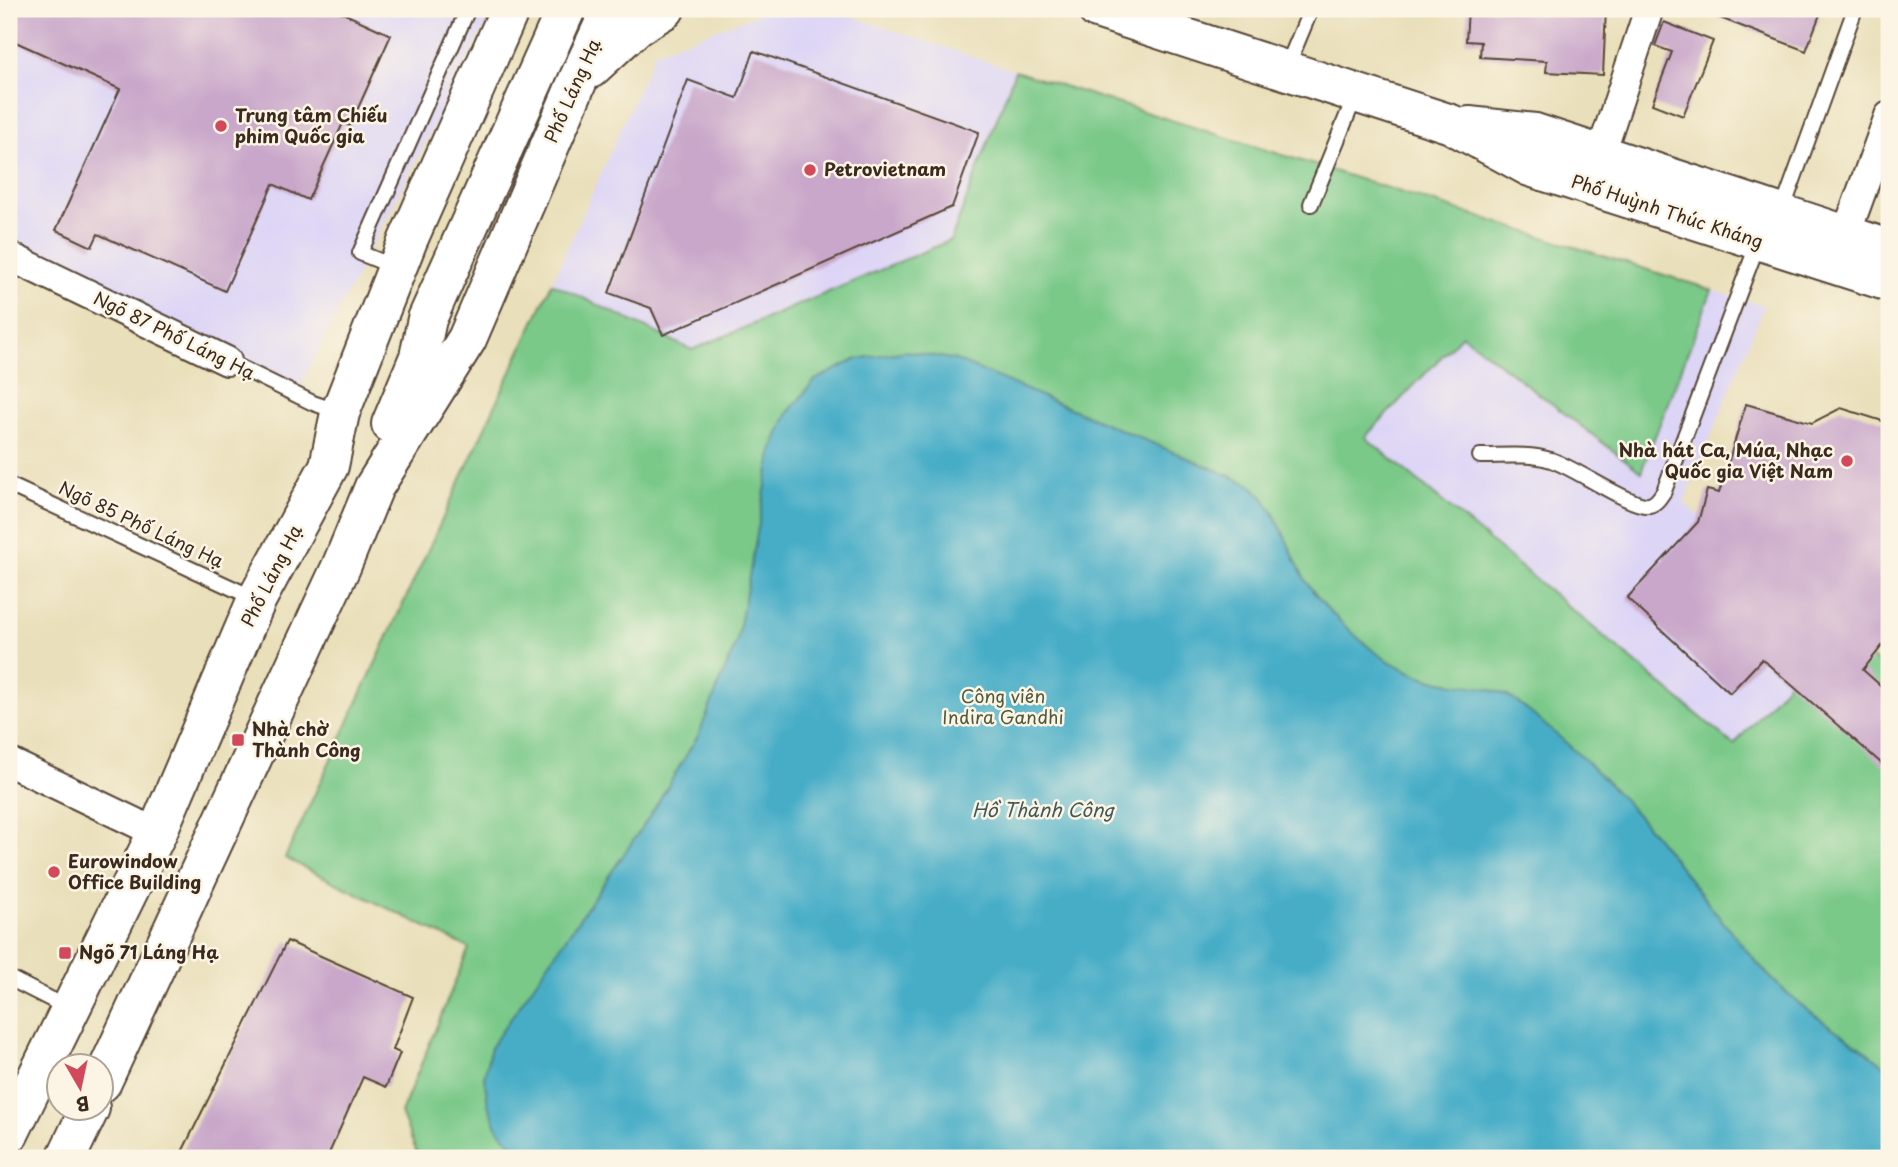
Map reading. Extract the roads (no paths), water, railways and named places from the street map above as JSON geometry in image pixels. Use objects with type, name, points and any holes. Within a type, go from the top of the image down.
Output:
[{"type":"main road","name":"Phố Láng Hạ","points":[[9,1134],[158,833],[257,599],[329,466],[340,413],[397,268],[510,9]]},
{"type":"main road","points":[[374,487],[389,430],[419,357],[427,318],[566,9]]},
{"type":"main road","points":[[578,80],[638,26],[665,9]]},
{"type":"main road","name":"Phố Láng Hạ","points":[[116,1052],[341,567],[374,487],[467,339],[578,80],[601,11]]},
{"type":"main road","name":"Phố Huỳnh Thúc Kháng","points":[[1119,12],[1451,124],[1530,167],[1770,227],[1846,234],[1889,249]]},
{"type":"main road","name":"Phố Huỳnh Thúc Kháng","points":[[1451,124],[1535,133],[1601,153],[1889,282]]},
{"type":"main road","points":[[329,466],[361,422],[401,351],[427,318]]},
{"type":"main road","points":[[66,1158],[83,1122]]},
{"type":"street","points":[[1601,153],[1649,9]]},
{"type":"street","points":[[1846,234],[1889,116]]},
{"type":"street","name":"Ngõ 87 Phố Láng Hạ","points":[[9,256],[227,362]]},
{"type":"street","points":[[9,762],[158,833]]},
{"type":"lane","points":[[397,268],[360,253],[468,9]]},
{"type":"lane","points":[[1286,69],[1311,9]]},
{"type":"lane","points":[[1480,456],[1523,456],[1551,460],[1588,476],[1637,504],[1648,506],[1657,501],[1664,491],[1855,9]]},
{"type":"lane","points":[[1311,204],[1357,92]]},
{"type":"lane","name":"Ngõ 87 Phố Láng Hạ","points":[[227,362],[340,413]]},
{"type":"lane","name":"Ngõ 85 Phố Láng Hạ","points":[[9,485],[257,599]]},
{"type":"lane","points":[[9,978],[70,1009]]},
{"type":"water","name":"Hồ Thành Công","points":[[906,351],[956,360],[1249,484],[1268,504],[1307,583],[1336,618],[1377,654],[1423,677],[1500,693],[1517,702],[1571,747],[1620,796],[1772,979],[1805,1008],[1889,1070],[1889,1158],[540,1158],[515,1148],[498,1129],[488,1104],[484,1077],[491,1047],[650,816],[699,734],[737,641],[773,448],[787,414],[815,380],[857,359]]},
{"type":"place","name":"Trung tâm Chiếu phim Quốc gia","points":[[221,126]]},
{"type":"place","name":"Petrovietnam","points":[[810,170]]},
{"type":"place","name":"Nhà hát Ca, Múa, Nhạc Quốc gia Việt Nam","points":[[1847,461]]},
{"type":"place","name":"Nhà chờ Thành Công","points":[[238,740]]},
{"type":"place","name":"Eurowindow Office Building","points":[[54,872]]},
{"type":"place","name":"Ngõ 71 Láng Hạ","points":[[65,953]]},
{"type":"park label","name":"Công viên Indira Gandhi","points":[[1003,707]]}]
